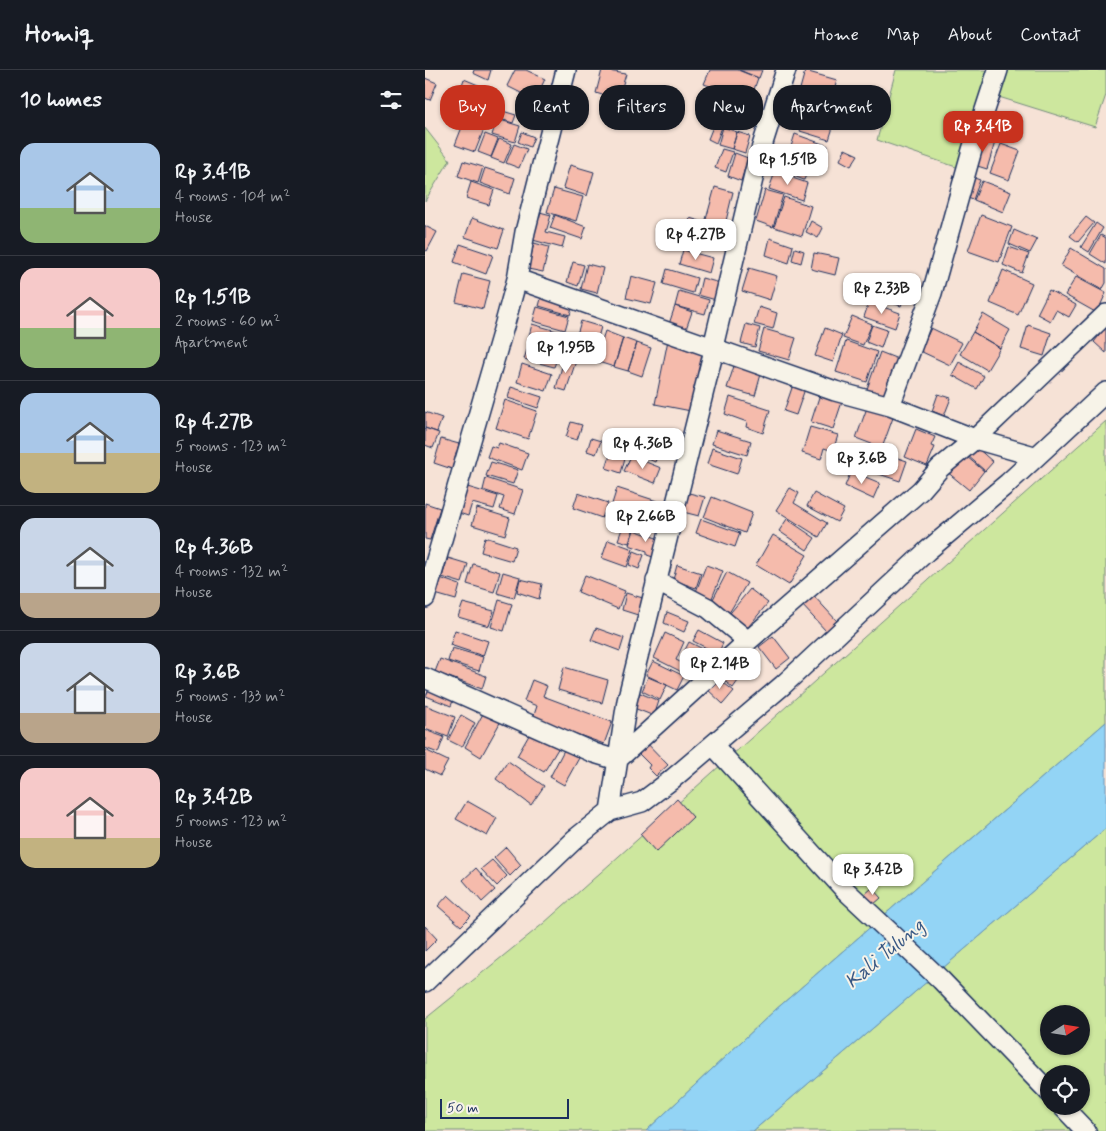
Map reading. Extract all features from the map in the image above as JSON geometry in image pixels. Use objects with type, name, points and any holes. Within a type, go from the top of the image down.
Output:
[{"type":"street","points":[[425,598],[454,504],[517,280],[525,232],[566,70]]},
{"type":"street","points":[[610,811],[627,701],[713,354],[713,347],[757,162],[785,70]]},
{"type":"street","points":[[889,406],[932,293],[972,150],[998,70]]},
{"type":"street","points":[[517,280],[835,391],[889,406],[975,439],[1034,456]]},
{"type":"street","points":[[617,760],[748,641],[884,524],[921,490],[940,468],[975,439],[1106,314]]},
{"type":"street","points":[[425,982],[575,839],[610,811],[642,802],[713,745],[783,684],[927,551],[1008,483],[1034,456],[1106,392]]},
{"type":"street","points":[[657,582],[708,608],[748,641]]},
{"type":"street","points":[[425,678],[537,725],[594,753],[617,760]]},
{"type":"street","points":[[713,745],[873,917],[941,980],[1040,1083]]},
{"type":"street","points":[[1071,1115],[1086,1131]]},
{"type":"green space","points":[[896,70],[1106,70],[1106,95],[1095,127],[986,93],[962,169],[877,140],[880,130],[891,130],[891,88]]},
{"type":"green space","points":[[425,128],[450,160],[425,201]]},
{"type":"green space","points":[[1106,421],[1106,722],[774,1011],[646,1131],[425,1131],[425,1019],[544,923]]},
{"type":"green space","points":[[1106,828],[1106,1131],[753,1131]]},
{"type":"water","name":"Kali Tulung","points":[[1106,722],[1106,828],[753,1131],[646,1131],[774,1011]]},
{"type":"building","points":[[474,70],[491,70],[488,80],[473,73]]},
{"type":"building","points":[[515,70],[526,70],[545,79],[542,85],[515,85],[515,90],[507,86]]},
{"type":"building","points":[[602,70],[626,74],[623,85],[599,85],[599,94],[596,93]]},
{"type":"building","points":[[710,70],[738,70],[758,78],[756,85],[704,84]]},
{"type":"building","points":[[739,70],[762,70],[759,78]]},
{"type":"building","points":[[805,71],[837,80],[836,85],[801,85]]},
{"type":"building","points":[[425,78],[437,83],[430,100],[425,98]]},
{"type":"building","points":[[464,79],[478,85],[462,85]]},
{"type":"building","points":[[505,112],[515,115],[513,123],[505,120]]},
{"type":"building","points":[[505,121],[515,124],[515,130],[519,130],[515,142],[492,135],[494,130],[505,130]]},
{"type":"building","points":[[461,130],[484,130],[475,152],[455,145]]},
{"type":"building","points":[[712,130],[721,130],[716,143],[708,139]]},
{"type":"building","points":[[722,130],[737,132],[732,149],[718,145]]},
{"type":"building","points":[[800,130],[832,130],[829,140]]},
{"type":"building","points":[[522,132],[534,137],[530,147],[518,142]]},
{"type":"building","points":[[737,132],[750,136],[745,153],[732,149]]},
{"type":"building","points":[[485,134],[498,139],[491,157],[478,152]]},
{"type":"building","points":[[795,134],[828,146],[822,163],[789,153]]},
{"type":"building","points":[[978,138],[995,142],[987,169],[971,164]]},
{"type":"building","points":[[499,139],[512,144],[504,163],[491,158]]},
{"type":"building","points":[[514,144],[527,149],[519,168],[506,163]]},
{"type":"building","points":[[1001,144],[1020,151],[1009,180],[990,173]]},
{"type":"building","points":[[722,149],[733,152],[726,172],[715,168]]},
{"type":"building","points":[[845,149],[858,155],[851,166],[840,160]]},
{"type":"building","points":[[735,153],[748,158],[741,181],[728,176]]},
{"type":"building","points":[[773,157],[781,160],[777,172],[764,168],[767,158],[772,160]]},
{"type":"building","points":[[463,161],[483,167],[478,183],[458,176]]},
{"type":"building","points":[[785,161],[808,170],[804,180],[781,171]]},
{"type":"building","points":[[570,165],[594,172],[587,196],[563,188]]},
{"type":"building","points":[[485,168],[515,178],[510,194],[480,183]]},
{"type":"building","points":[[775,172],[807,183],[802,200],[769,189]]},
{"type":"building","points":[[969,176],[980,180],[973,200],[961,195]]},
{"type":"building","points":[[982,181],[1011,192],[1003,212],[974,200]]},
{"type":"building","points":[[471,182],[494,190],[489,205],[466,198]]},
{"type":"building","points":[[715,187],[733,192],[724,229],[705,223]]},
{"type":"building","points":[[554,189],[583,197],[576,221],[547,212]]},
{"type":"building","points":[[765,190],[783,195],[773,227],[756,221]]},
{"type":"building","points":[[784,197],[811,206],[802,236],[774,227]]},
{"type":"building","points":[[536,211],[551,215],[546,232],[565,237],[562,248],[529,239]]},
{"type":"building","points":[[555,215],[586,227],[582,239],[550,228]]},
{"type":"building","points":[[981,215],[1012,227],[999,262],[968,251]]},
{"type":"building","points":[[1086,217],[1094,223],[1078,242],[1070,236]]},
{"type":"building","points":[[472,218],[504,230],[498,248],[465,237]]},
{"type":"building","points":[[690,218],[724,229],[719,244],[686,233]]},
{"type":"building","points":[[811,221],[823,228],[818,238],[806,232]]},
{"type":"building","points":[[1096,223],[1103,228],[1089,252],[1081,247]]},
{"type":"building","points":[[425,226],[437,232],[427,251],[425,250]]},
{"type":"building","points":[[1014,230],[1037,240],[1030,253],[1009,244]]},
{"type":"building","points":[[1101,235],[1106,238],[1106,264],[1090,254]]},
{"type":"building","points":[[770,238],[793,246],[789,263],[766,255]]},
{"type":"building","points":[[534,243],[549,247],[543,272],[528,269]]},
{"type":"building","points":[[460,244],[493,255],[486,274],[454,262]]},
{"type":"building","points":[[1009,247],[1029,254],[1022,273],[1003,265]]},
{"type":"building","points":[[795,248],[804,251],[801,263],[792,260]]},
{"type":"building","points":[[1071,248],[1106,269],[1106,283],[1102,290],[1061,266]]},
{"type":"building","points":[[683,250],[713,258],[709,273],[679,264]]},
{"type":"building","points":[[814,253],[839,258],[835,275],[811,269]]},
{"type":"building","points":[[573,262],[584,265],[578,286],[567,282]]},
{"type":"building","points":[[587,264],[603,268],[597,293],[581,289]]},
{"type":"building","points":[[749,268],[777,276],[770,300],[742,291]]},
{"type":"building","points":[[667,269],[697,278],[693,293],[663,284]]},
{"type":"building","points":[[1003,270],[1032,283],[1018,315],[990,303]]},
{"type":"building","points":[[463,274],[490,281],[483,309],[456,302]]},
{"type":"building","points":[[631,276],[657,283],[651,304],[626,298]]},
{"type":"building","points":[[1076,277],[1106,293],[1097,313],[1065,295]]},
{"type":"building","points":[[702,278],[720,283],[716,300],[698,295]]},
{"type":"building","points":[[877,280],[907,289],[901,306],[872,296]]},
{"type":"building","points":[[1049,290],[1076,305],[1069,317],[1056,310],[1050,321],[1037,314]]},
{"type":"building","points":[[679,291],[709,300],[705,314],[675,306]]},
{"type":"building","points":[[542,295],[573,304],[570,315],[539,306]]},
{"type":"building","points":[[869,302],[900,313],[895,328],[864,317]]},
{"type":"building","points":[[675,306],[692,312],[686,329],[669,324]]},
{"type":"building","points":[[537,307],[569,316],[565,330],[533,321]]},
{"type":"building","points":[[759,307],[777,313],[773,329],[754,324]]},
{"type":"building","points":[[983,314],[1010,330],[1000,348],[973,332]]},
{"type":"building","points":[[852,316],[872,324],[863,345],[843,338]]},
{"type":"building","points":[[581,321],[601,327],[592,358],[572,351]]},
{"type":"building","points":[[532,324],[564,333],[561,345],[529,336]]},
{"type":"building","points":[[746,324],[760,328],[755,347],[741,343]]},
{"type":"building","points":[[872,325],[887,330],[881,348],[866,342]]},
{"type":"building","points":[[1028,325],[1051,333],[1044,356],[1021,349]]},
{"type":"building","points":[[1106,327],[1106,353],[1094,342]]},
{"type":"building","points":[[825,328],[842,335],[833,362],[815,356]]},
{"type":"building","points":[[931,328],[962,343],[950,365],[920,351]]},
{"type":"building","points":[[764,329],[796,338],[789,360],[758,351]]},
{"type":"building","points":[[605,331],[623,338],[614,367],[595,361]]},
{"type":"building","points":[[973,332],[1000,348],[987,370],[960,354]]},
{"type":"building","points":[[623,338],[637,343],[628,371],[614,367]]},
{"type":"building","points":[[668,340],[704,348],[691,411],[655,404]]},
{"type":"building","points":[[846,341],[877,352],[867,382],[836,372]]},
{"type":"building","points":[[637,343],[651,348],[642,376],[628,371]]},
{"type":"building","points":[[528,347],[558,356],[554,367],[524,359]]},
{"type":"building","points":[[880,352],[903,361],[890,397],[867,389]]},
{"type":"building","points":[[565,356],[576,361],[566,391],[556,388]]},
{"type":"building","points":[[959,362],[984,376],[977,389],[952,375]]},
{"type":"building","points":[[522,364],[552,374],[546,391],[517,382]]},
{"type":"building","points":[[734,366],[761,374],[755,396],[727,388]]},
{"type":"building","points":[[794,382],[806,386],[796,415],[784,411]]},
{"type":"building","points":[[511,387],[542,397],[538,408],[508,398]]},
{"type":"building","points":[[820,394],[842,402],[833,429],[811,422]]},
{"type":"building","points":[[938,394],[951,398],[944,416],[932,411]]},
{"type":"building","points":[[730,397],[770,410],[763,433],[746,427],[747,422],[725,414]]},
{"type":"building","points":[[505,400],[537,411],[528,439],[496,428]]},
{"type":"building","points":[[868,405],[894,415],[882,448],[856,438]]},
{"type":"building","points":[[425,412],[442,418],[437,432],[425,428]]},
{"type":"building","points":[[571,422],[582,425],[577,440],[566,437]]},
{"type":"building","points":[[810,427],[838,435],[833,451],[824,448],[821,459],[802,453]]},
{"type":"building","points":[[425,428],[439,433],[433,448],[425,445]]},
{"type":"building","points":[[916,429],[935,437],[931,446],[935,447],[927,466],[905,457]]},
{"type":"building","points":[[636,430],[663,441],[655,462],[627,450]]},
{"type":"building","points":[[716,430],[751,441],[747,455],[712,444]]},
{"type":"building","points":[[591,438],[601,441],[596,454],[587,451]]},
{"type":"building","points":[[441,439],[459,444],[452,469],[434,463]]},
{"type":"building","points":[[499,443],[528,453],[522,470],[487,457],[491,446],[497,448]]},
{"type":"building","points":[[975,446],[993,462],[985,471],[967,455]]},
{"type":"building","points":[[712,448],[742,458],[737,474],[707,464]]},
{"type":"building","points":[[612,449],[626,454],[621,473],[606,468]]},
{"type":"building","points":[[877,451],[907,461],[900,481],[870,471]]},
{"type":"building","points":[[961,452],[984,471],[969,490],[946,471]]},
{"type":"building","points":[[631,456],[661,468],[655,483],[624,471]]},
{"type":"building","points":[[491,462],[518,470],[513,484],[486,476]]},
{"type":"building","points":[[851,471],[880,483],[873,499],[845,486]]},
{"type":"building","points":[[486,478],[523,490],[515,514],[500,509],[504,497],[483,490]]},
{"type":"building","points":[[464,486],[498,496],[494,509],[472,503],[468,516],[456,512]]},
{"type":"building","points":[[617,488],[663,503],[658,519],[612,504]]},
{"type":"building","points":[[790,488],[799,493],[794,503],[827,523],[819,537],[776,510]]},
{"type":"building","points":[[578,493],[608,503],[602,518],[573,508]]},
{"type":"building","points":[[689,493],[705,497],[699,516],[683,512]]},
{"type":"building","points":[[814,493],[844,509],[837,522],[807,506]]},
{"type":"building","points":[[712,497],[752,513],[745,533],[704,517]]},
{"type":"building","points":[[425,503],[440,508],[430,540],[425,539]]},
{"type":"building","points":[[613,507],[644,516],[640,530],[609,521]]},
{"type":"building","points":[[477,508],[510,518],[505,535],[472,525]]},
{"type":"building","points":[[701,519],[740,533],[735,547],[696,533]]},
{"type":"building","points":[[787,519],[815,538],[807,550],[779,531]]},
{"type":"building","points":[[623,526],[633,530],[629,543],[618,540]]},
{"type":"building","points":[[634,530],[662,540],[656,558],[647,555],[647,551],[629,545]]},
{"type":"building","points":[[773,535],[807,555],[789,585],[756,565]]},
{"type":"building","points":[[485,537],[516,547],[512,561],[481,552]]},
{"type":"building","points":[[608,540],[633,549],[627,567],[602,558]]},
{"type":"building","points":[[634,551],[644,555],[639,569],[629,565]]},
{"type":"building","points":[[448,558],[468,564],[462,583],[442,577]]},
{"type":"building","points":[[473,564],[500,572],[494,592],[467,584]]},
{"type":"building","points":[[677,565],[701,573],[696,588],[673,580]]},
{"type":"building","points":[[706,565],[723,571],[710,603],[694,597]]},
{"type":"building","points":[[503,572],[520,577],[514,598],[497,593]]},
{"type":"building","points":[[727,572],[747,583],[729,613],[711,603]]},
{"type":"building","points":[[585,575],[625,591],[618,609],[578,592]]},
{"type":"building","points":[[440,578],[460,585],[456,600],[435,594]]},
{"type":"building","points":[[520,579],[542,584],[539,599],[517,592]]},
{"type":"building","points":[[750,589],[768,603],[744,632],[726,618]]},
{"type":"building","points":[[626,593],[646,599],[641,616],[622,610]]},
{"type":"building","points":[[812,594],[837,621],[826,631],[801,604]]},
{"type":"building","points":[[499,600],[512,604],[504,631],[491,627]]},
{"type":"building","points":[[463,603],[494,611],[489,626],[458,617]]},
{"type":"building","points":[[667,612],[689,621],[684,632],[664,623]]},
{"type":"building","points":[[596,628],[624,638],[620,651],[591,640]]},
{"type":"building","points":[[455,630],[488,641],[483,656],[450,645]]},
{"type":"building","points":[[699,630],[723,643],[718,654],[693,641]]},
{"type":"building","points":[[665,633],[684,642],[676,660],[691,667],[688,675],[654,658]]},
{"type":"building","points":[[773,636],[790,658],[776,669],[759,647]]},
{"type":"building","points":[[689,642],[703,649],[694,666],[681,658]]},
{"type":"building","points":[[452,648],[483,657],[479,671],[448,661]]},
{"type":"building","points":[[440,659],[486,676],[482,689],[435,672]]},
{"type":"building","points":[[653,661],[684,676],[677,690],[646,675]]},
{"type":"building","points":[[564,667],[608,680],[602,703],[558,690]]},
{"type":"building","points":[[728,667],[740,678],[733,688],[720,677]]},
{"type":"building","points":[[715,676],[734,691],[723,704],[706,688]]},
{"type":"building","points":[[648,677],[667,685],[660,700],[642,691]]},
{"type":"building","points":[[532,680],[547,686],[543,696],[612,722],[604,744],[533,718],[537,706],[524,701]]},
{"type":"building","points":[[432,682],[456,693],[451,706],[426,696]]},
{"type":"building","points":[[640,693],[659,701],[654,716],[634,708]]},
{"type":"building","points":[[425,705],[455,717],[448,737],[425,728]]},
{"type":"building","points":[[485,710],[502,719],[481,757],[465,747]]},
{"type":"building","points":[[461,715],[475,723],[462,747],[448,740]]},
{"type":"building","points":[[425,730],[444,737],[438,753],[425,748]]},
{"type":"building","points":[[532,730],[559,747],[544,772],[517,756]]},
{"type":"building","points":[[643,739],[668,765],[656,776],[648,768],[650,765],[634,749]]},
{"type":"building","points":[[425,750],[448,761],[440,776],[425,769]]},
{"type":"building","points":[[564,750],[579,758],[564,785],[550,777]]},
{"type":"building","points":[[508,761],[544,786],[531,805],[496,779]]},
{"type":"building","points":[[677,799],[693,817],[656,852],[640,834]]},
{"type":"building","points":[[467,801],[497,818],[487,836],[456,819]]},
{"type":"building","points":[[506,847],[521,865],[510,876],[494,858]]},
{"type":"building","points":[[492,860],[507,876],[497,886],[481,869]]},
{"type":"building","points":[[476,868],[495,890],[482,902],[463,880]]},
{"type":"building","points":[[872,888],[881,898],[873,905],[864,895]]},
{"type":"building","points":[[448,895],[471,916],[461,926],[438,906]]},
{"type":"building","points":[[425,926],[437,939],[425,951]]}]
